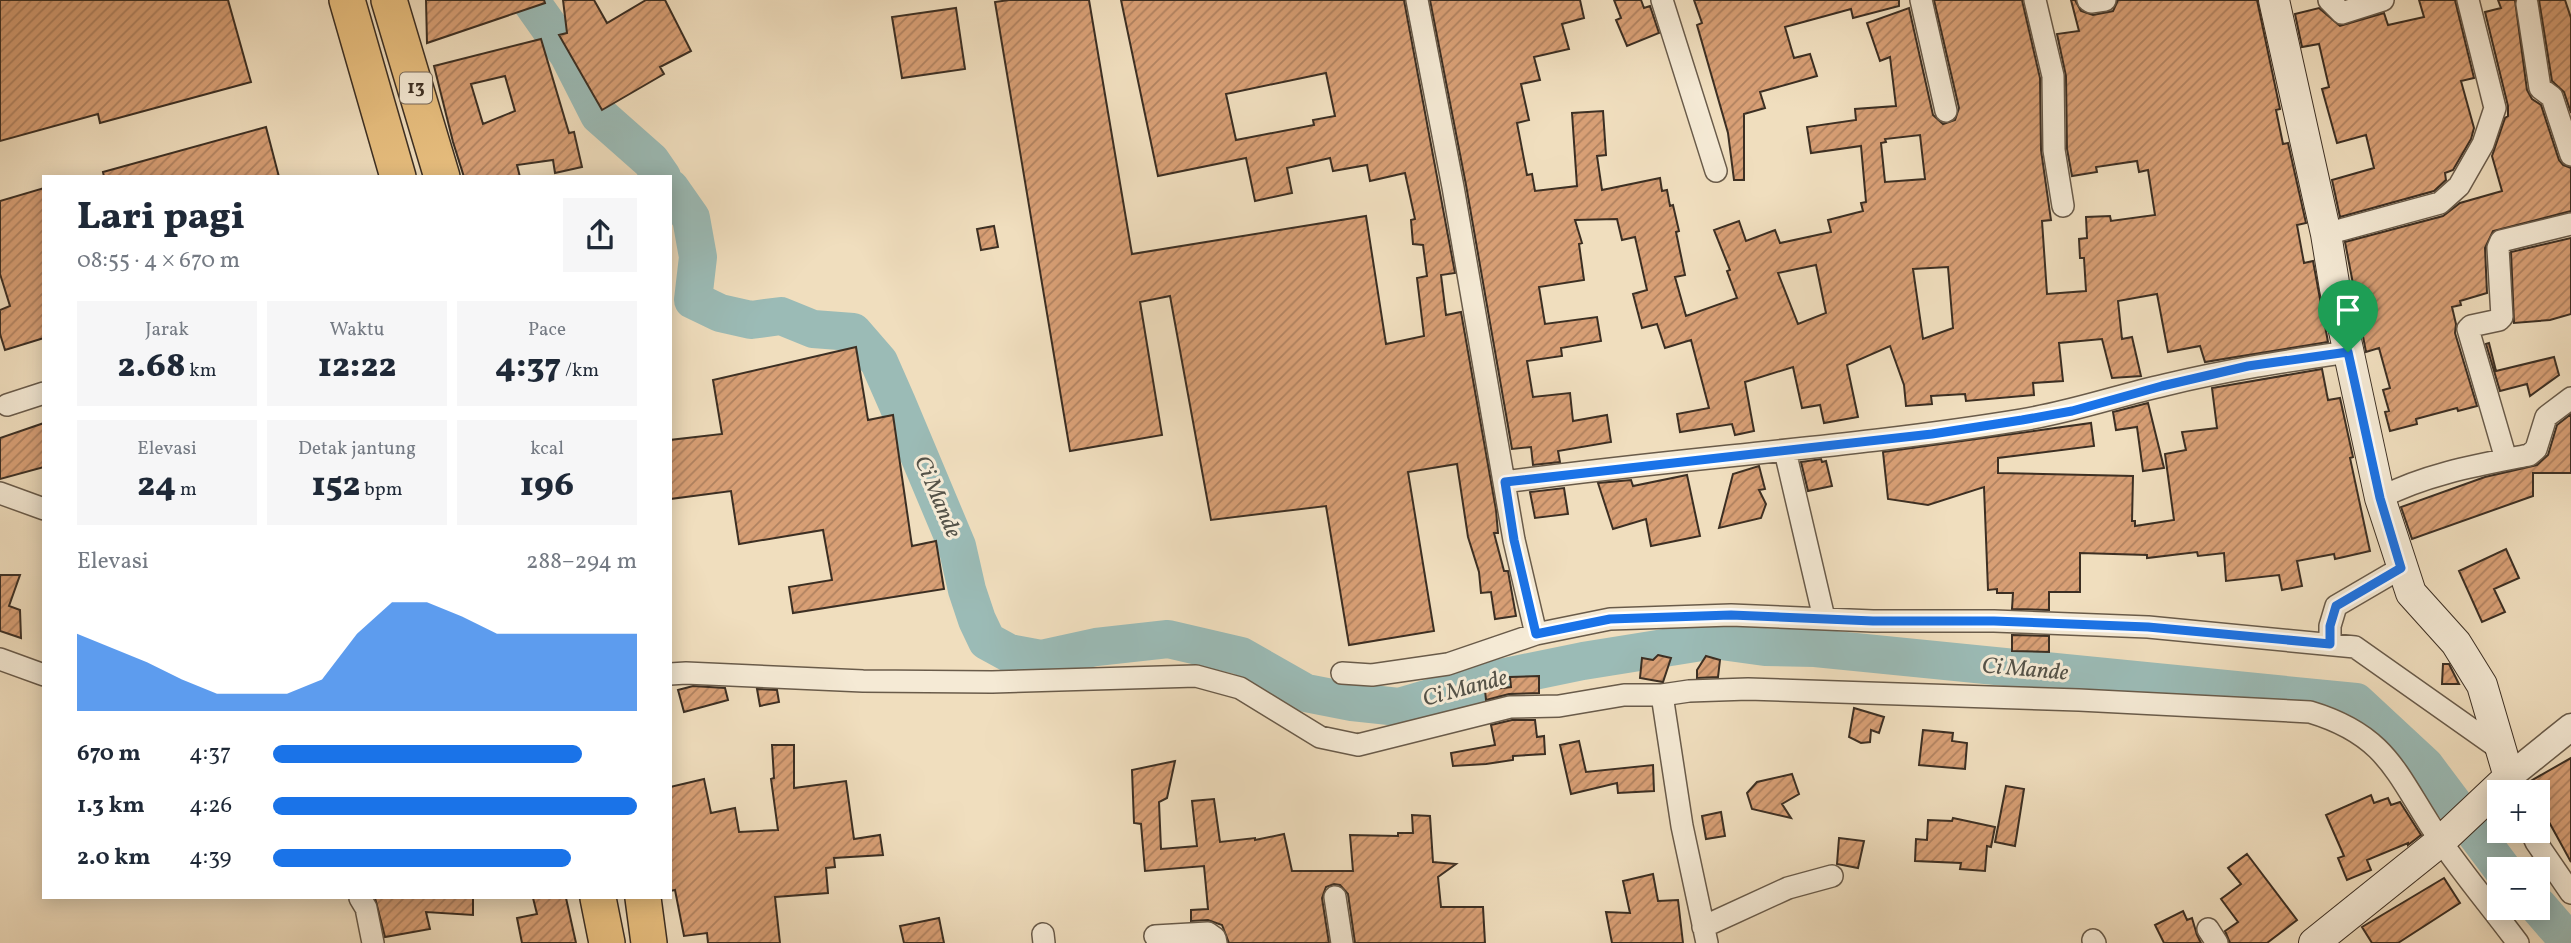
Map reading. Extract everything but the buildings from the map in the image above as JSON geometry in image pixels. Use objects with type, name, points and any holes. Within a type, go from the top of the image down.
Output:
[{"type":"highway","name":"13","points":[[347,0],[397,175]]},
{"type":"highway","name":"13","points":[[389,0],[441,175]]},
{"type":"highway","points":[[598,899],[607,943]]},
{"type":"highway","points":[[643,899],[649,943]]},
{"type":"main road","points":[[2274,0],[2326,234],[2380,498],[2411,593],[2456,643],[2482,685],[2506,776],[2451,832],[2315,943]]},
{"type":"street","points":[[1417,0],[1453,187],[1514,540],[1536,634]]},
{"type":"street","points":[[1662,0],[1716,171]]},
{"type":"street","points":[[1921,0],[1946,111]]},
{"type":"street","points":[[2035,0],[2053,76],[2054,150],[2063,206]]},
{"type":"street","points":[[2088,0],[2105,0]]},
{"type":"street","points":[[2329,0],[2342,13],[2383,0]]},
{"type":"street","points":[[2326,234],[2440,202],[2459,186],[2483,145],[2495,108],[2468,0]]},
{"type":"street","points":[[2527,4],[2540,88],[2552,97],[2571,155]]},
{"type":"street","points":[[2506,459],[2468,329],[2499,320],[2503,315],[2498,244],[2571,224]]},
{"type":"street","points":[[1505,482],[1573,472],[1932,434],[2072,411],[2248,366],[2348,352]]},
{"type":"street","points":[[7,405],[42,394]]},
{"type":"street","points":[[2380,498],[2407,484],[2529,455],[2536,449],[2546,417],[2571,398]]},
{"type":"street","points":[[1785,451],[1828,618]]},
{"type":"street","points":[[0,493],[42,508]]},
{"type":"street","points":[[2330,644],[2330,626],[2336,606],[2401,568]]},
{"type":"street","points":[[1342,673],[1373,675],[1448,664],[1536,634],[1610,619],[1731,615],[2148,627],[2355,647],[2506,776],[2571,727]]},
{"type":"street","points":[[0,659],[42,674]]},
{"type":"street","points":[[672,674],[863,681],[992,682],[1196,676],[1240,688],[1320,737],[1358,745],[1510,707],[1559,706],[1624,695],[1662,695],[1689,691],[1761,689],[2079,700],[2310,712],[2337,720],[2374,744],[2388,757],[2451,832],[2518,943]]},
{"type":"street","points":[[1662,695],[1682,826],[1705,935],[1788,887],[1832,876]]},
{"type":"street","points":[[2537,843],[2571,893]]},
{"type":"street","points":[[1335,897],[1342,943]]},
{"type":"street","points":[[361,899],[366,908],[373,943]]},
{"type":"street","points":[[1155,936],[1208,933],[1215,938],[1216,943]]},
{"type":"waterway","name":"Ci Mande","points":[[530,0],[568,54],[599,115],[651,161],[661,175]]},
{"type":"waterway","name":"Ci Mande","points":[[672,191],[691,218],[698,257],[693,300],[720,313],[751,320],[781,316],[813,329],[853,332],[879,362],[957,546],[977,620],[987,641],[1009,653],[1041,659],[1096,647],[1168,639],[1241,656],[1306,693],[1399,707],[1495,679],[1583,661],[1714,640],[2356,702],[2425,766],[2493,857]]},
{"type":"waterway","name":"Ci Mande","points":[[2550,920],[2570,943]]},
{"type":"route","points":[[2348,352],[2380,498],[2401,568],[2336,606],[2330,626],[2330,644],[2148,627],[1731,615],[1610,619],[1536,634],[1514,540],[1505,482],[1573,472],[1737,457],[1932,434],[2072,411],[2248,366],[2348,352]]}]
